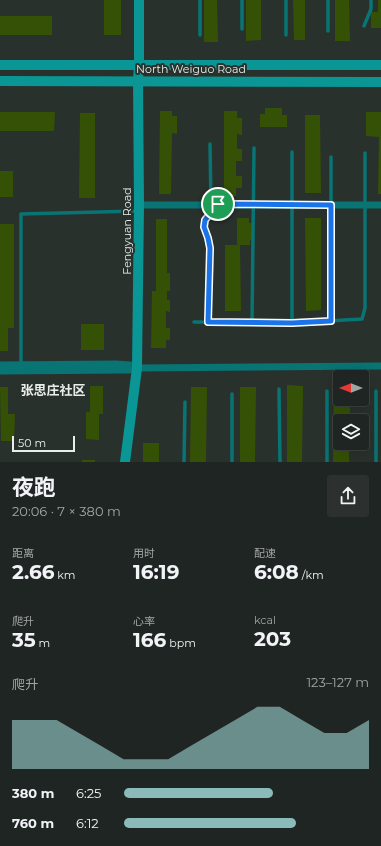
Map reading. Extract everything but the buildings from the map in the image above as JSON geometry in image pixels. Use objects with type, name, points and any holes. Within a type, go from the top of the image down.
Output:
[{"type":"main road","name":"Fengyuan Road","points":[[124,462],[137,368],[139,0]]},
{"type":"main road","name":"North Weiguo Road","points":[[0,65],[381,65]]},
{"type":"main road","name":"North Weiguo Road","points":[[0,81],[381,82]]},
{"type":"street","points":[[139,208],[214,204],[381,205]]},
{"type":"street","points":[[0,364],[116,364],[130,365],[137,368]]},
{"type":"street","points":[[0,371],[130,370],[137,368],[381,366]]},
{"type":"lane","points":[[200,0],[200,35]]},
{"type":"lane","points":[[242,0],[242,29]]},
{"type":"lane","points":[[286,0],[286,35]]},
{"type":"lane","points":[[328,0],[328,31]]},
{"type":"lane","points":[[364,26],[371,9],[371,0]]},
{"type":"lane","points":[[208,322],[210,248],[204,227],[205,220],[214,204],[210,144]]},
{"type":"lane","points":[[252,323],[252,204],[254,148]]},
{"type":"lane","points":[[292,152],[292,323]]},
{"type":"lane","points":[[194,322],[292,323],[362,319],[365,308],[365,153]]},
{"type":"lane","points":[[331,157],[331,321]]},
{"type":"lane","points":[[21,365],[21,214],[139,208]]},
{"type":"lane","points":[[280,389],[280,462]]},
{"type":"lane","points":[[327,462],[328,390]]},
{"type":"lane","points":[[376,390],[376,462]]},
{"type":"lane","points":[[232,394],[232,462]]},
{"type":"lane","points":[[184,462],[185,402]]},
{"type":"district","name":"张思庄社区","points":[[53,390]]},
{"type":"route","points":[[218,204],[331,205],[331,321],[292,323],[208,322],[210,248],[204,227],[205,220],[218,204]]}]
